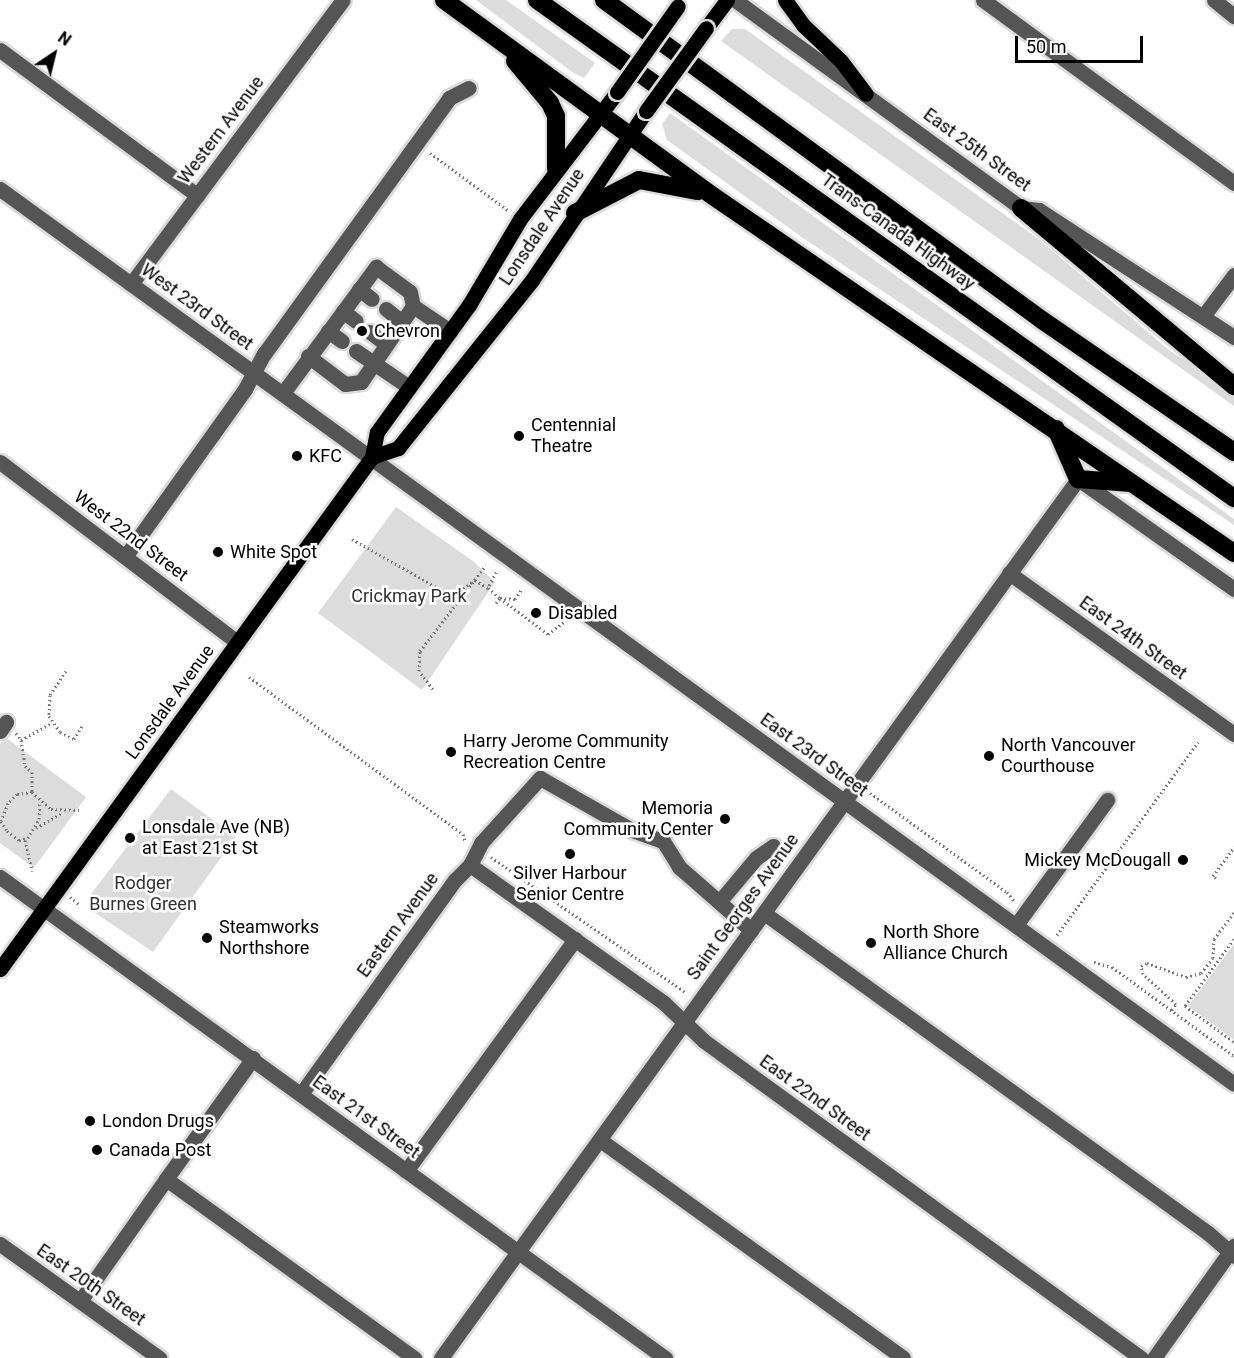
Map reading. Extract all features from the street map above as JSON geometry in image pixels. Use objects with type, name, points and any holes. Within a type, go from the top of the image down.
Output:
[{"type":"highway","points":[[444,0],[710,194],[1234,553]]},
{"type":"highway","name":"Trans-Canada Highway","points":[[537,0],[1234,498]]},
{"type":"highway","name":"Trans-Canada Highway","points":[[604,0],[1042,320],[1234,452]]},
{"type":"highway","points":[[497,39],[550,103],[557,123],[556,169]]},
{"type":"highway","points":[[575,213],[639,180],[710,194]]},
{"type":"highway","points":[[1022,208],[1234,386]]},
{"type":"highway","points":[[1056,429],[1078,479],[1136,484]]},
{"type":"main road","name":"Lonsdale Avenue","points":[[372,457],[398,447],[405,440],[532,280],[628,136],[727,0]]},
{"type":"main road","points":[[785,0],[803,26],[841,61],[866,94]]},
{"type":"main road","name":"Lonsdale Avenue","points":[[0,969],[372,457],[377,432],[450,331],[520,219],[617,92],[681,3]]},
{"type":"street","name":"Western Avenue","points":[[131,284],[343,0]]},
{"type":"street","name":"East 25th Street","points":[[735,0],[1022,208],[1039,210],[1204,315],[1234,337]]},
{"type":"street","points":[[983,0],[1234,183]]},
{"type":"street","points":[[1214,0],[1234,16]]},
{"type":"street","points":[[0,50],[196,195]]},
{"type":"street","points":[[127,554],[449,98],[469,88]]},
{"type":"street","name":"West 23rd Street","points":[[0,189],[372,457]]},
{"type":"street","points":[[283,393],[308,356],[376,267],[410,292],[413,306],[450,331]]},
{"type":"street","points":[[1204,315],[1234,275]]},
{"type":"street","points":[[359,289],[372,299]]},
{"type":"street","points":[[308,356],[345,384],[361,382],[413,306]]},
{"type":"street","points":[[386,309],[402,322]]},
{"type":"street","points":[[343,311],[356,321]]},
{"type":"street","points":[[328,331],[342,341]]},
{"type":"street","points":[[370,332],[386,344]]},
{"type":"street","points":[[356,351],[409,387]]},
{"type":"street","name":"East 23rd Street","points":[[372,457],[1234,1084]]},
{"type":"street","name":"West 22nd Street","points":[[0,462],[127,554],[237,642]]},
{"type":"street","points":[[1078,479],[1234,589]]},
{"type":"street","name":"Saint Georges Avenue","points":[[441,1358],[1078,479]]},
{"type":"street","name":"East 24th Street","points":[[1009,573],[1234,734]]},
{"type":"street","name":"Eastern Avenue","points":[[301,1094],[455,880],[470,866],[481,843],[532,783],[540,778],[555,783],[633,830],[663,841],[679,867],[719,902]]},
{"type":"street","points":[[1016,926],[1107,800]]},
{"type":"street","points":[[751,930],[719,902],[756,858],[773,846]]},
{"type":"street","name":"East 22nd Street","points":[[470,866],[664,1003],[713,1048],[1141,1358]]},
{"type":"street","name":"East 21st Street","points":[[0,877],[664,1358]]},
{"type":"street","points":[[764,913],[1232,1252],[1154,1358]]},
{"type":"street","points":[[406,1171],[575,939]]},
{"type":"street","points":[[80,1301],[253,1059]]},
{"type":"street","points":[[600,1140],[903,1358]]},
{"type":"street","points":[[166,1179],[414,1358]]},
{"type":"street","name":"East 20th Street","points":[[0,1244],[159,1358]]},
{"type":"path","points":[[417,144],[520,219]]},
{"type":"path","points":[[352,539],[452,596],[475,580]]},
{"type":"path","points":[[433,689],[419,671],[420,651],[486,565]]},
{"type":"path","points":[[488,588],[496,572]]},
{"type":"path","points":[[475,580],[548,634],[564,622]]},
{"type":"path","points":[[500,598],[515,599],[521,590]]},
{"type":"path","points":[[496,603],[500,598]]},
{"type":"path","points":[[66,671],[50,695],[52,723],[74,739],[82,726]]},
{"type":"path","points":[[249,677],[463,834],[465,841]]},
{"type":"path","points":[[21,740],[52,723]]},
{"type":"path","points":[[3,726],[21,740],[25,766],[32,772],[32,792],[40,801],[64,812]]},
{"type":"path","points":[[1057,935],[1198,742]]},
{"type":"path","points":[[24,840],[10,834],[0,821],[11,799],[23,792],[32,792]]},
{"type":"path","points":[[874,796],[1007,892],[1025,912]]},
{"type":"path","points":[[34,829],[40,801]]},
{"type":"path","points":[[24,840],[34,829],[64,812],[79,810]]},
{"type":"path","points":[[24,840],[32,871]]},
{"type":"path","points":[[1216,878],[1213,876],[1234,847]]},
{"type":"path","points":[[487,856],[683,994]]},
{"type":"path","points":[[1172,1010],[1176,1004],[1143,974],[1141,966],[1147,963],[1186,977],[1201,973],[1213,958],[1214,939],[1234,912]]},
{"type":"path","points":[[1049,929],[1065,942]]},
{"type":"path","points":[[1234,939],[1185,1006],[1234,1042]]},
{"type":"path","points":[[1091,961],[1112,966],[1234,1056]]},
{"type":"green space","points":[[476,0],[506,0],[595,63],[584,78],[572,72]]},
{"type":"green space","points":[[732,29],[745,29],[1040,240],[1170,351],[1234,390],[1234,406],[721,41]]},
{"type":"green space","points":[[670,113],[1234,519],[1234,525],[803,238],[667,140],[662,124]]},
{"type":"green space","name":"Crickmay Park","points":[[396,507],[473,561],[495,582],[422,690],[318,613]]},
{"type":"green space","points":[[5,737],[86,797],[34,868],[0,843],[0,744]]},
{"type":"green space","name":"Rodger Burnes Green","points":[[171,789],[236,837],[153,952],[91,910],[88,898]]},
{"type":"green space","points":[[1234,944],[1234,1040],[1188,1006]]},
{"type":"place","name":"Chevron","points":[[362,331]]},
{"type":"place","name":"Centennial Theatre","points":[[519,436]]},
{"type":"place","name":"KFC","points":[[297,456]]},
{"type":"place","name":"White Spot","points":[[218,552]]},
{"type":"place","name":"Disabled","points":[[536,613]]},
{"type":"place","name":"Harry Jerome Community Recreation Centre","points":[[451,752]]},
{"type":"place","name":"North Vancouver Courthouse","points":[[989,756]]},
{"type":"place","name":"Memoria Community Center","points":[[725,819]]},
{"type":"place","name":"Lonsdale Ave (NB) at East 21st St","points":[[130,838]]},
{"type":"place","name":"Silver Harbour Senior Centre","points":[[570,854]]},
{"type":"place","name":"Mickey McDougall","points":[[1183,860]]},
{"type":"place","name":"Steamworks Northshore","points":[[207,938]]},
{"type":"place","name":"North Shore Alliance Church","points":[[871,943]]},
{"type":"place","name":"London Drugs","points":[[90,1121]]},
{"type":"place","name":"Canada Post","points":[[97,1150]]}]
